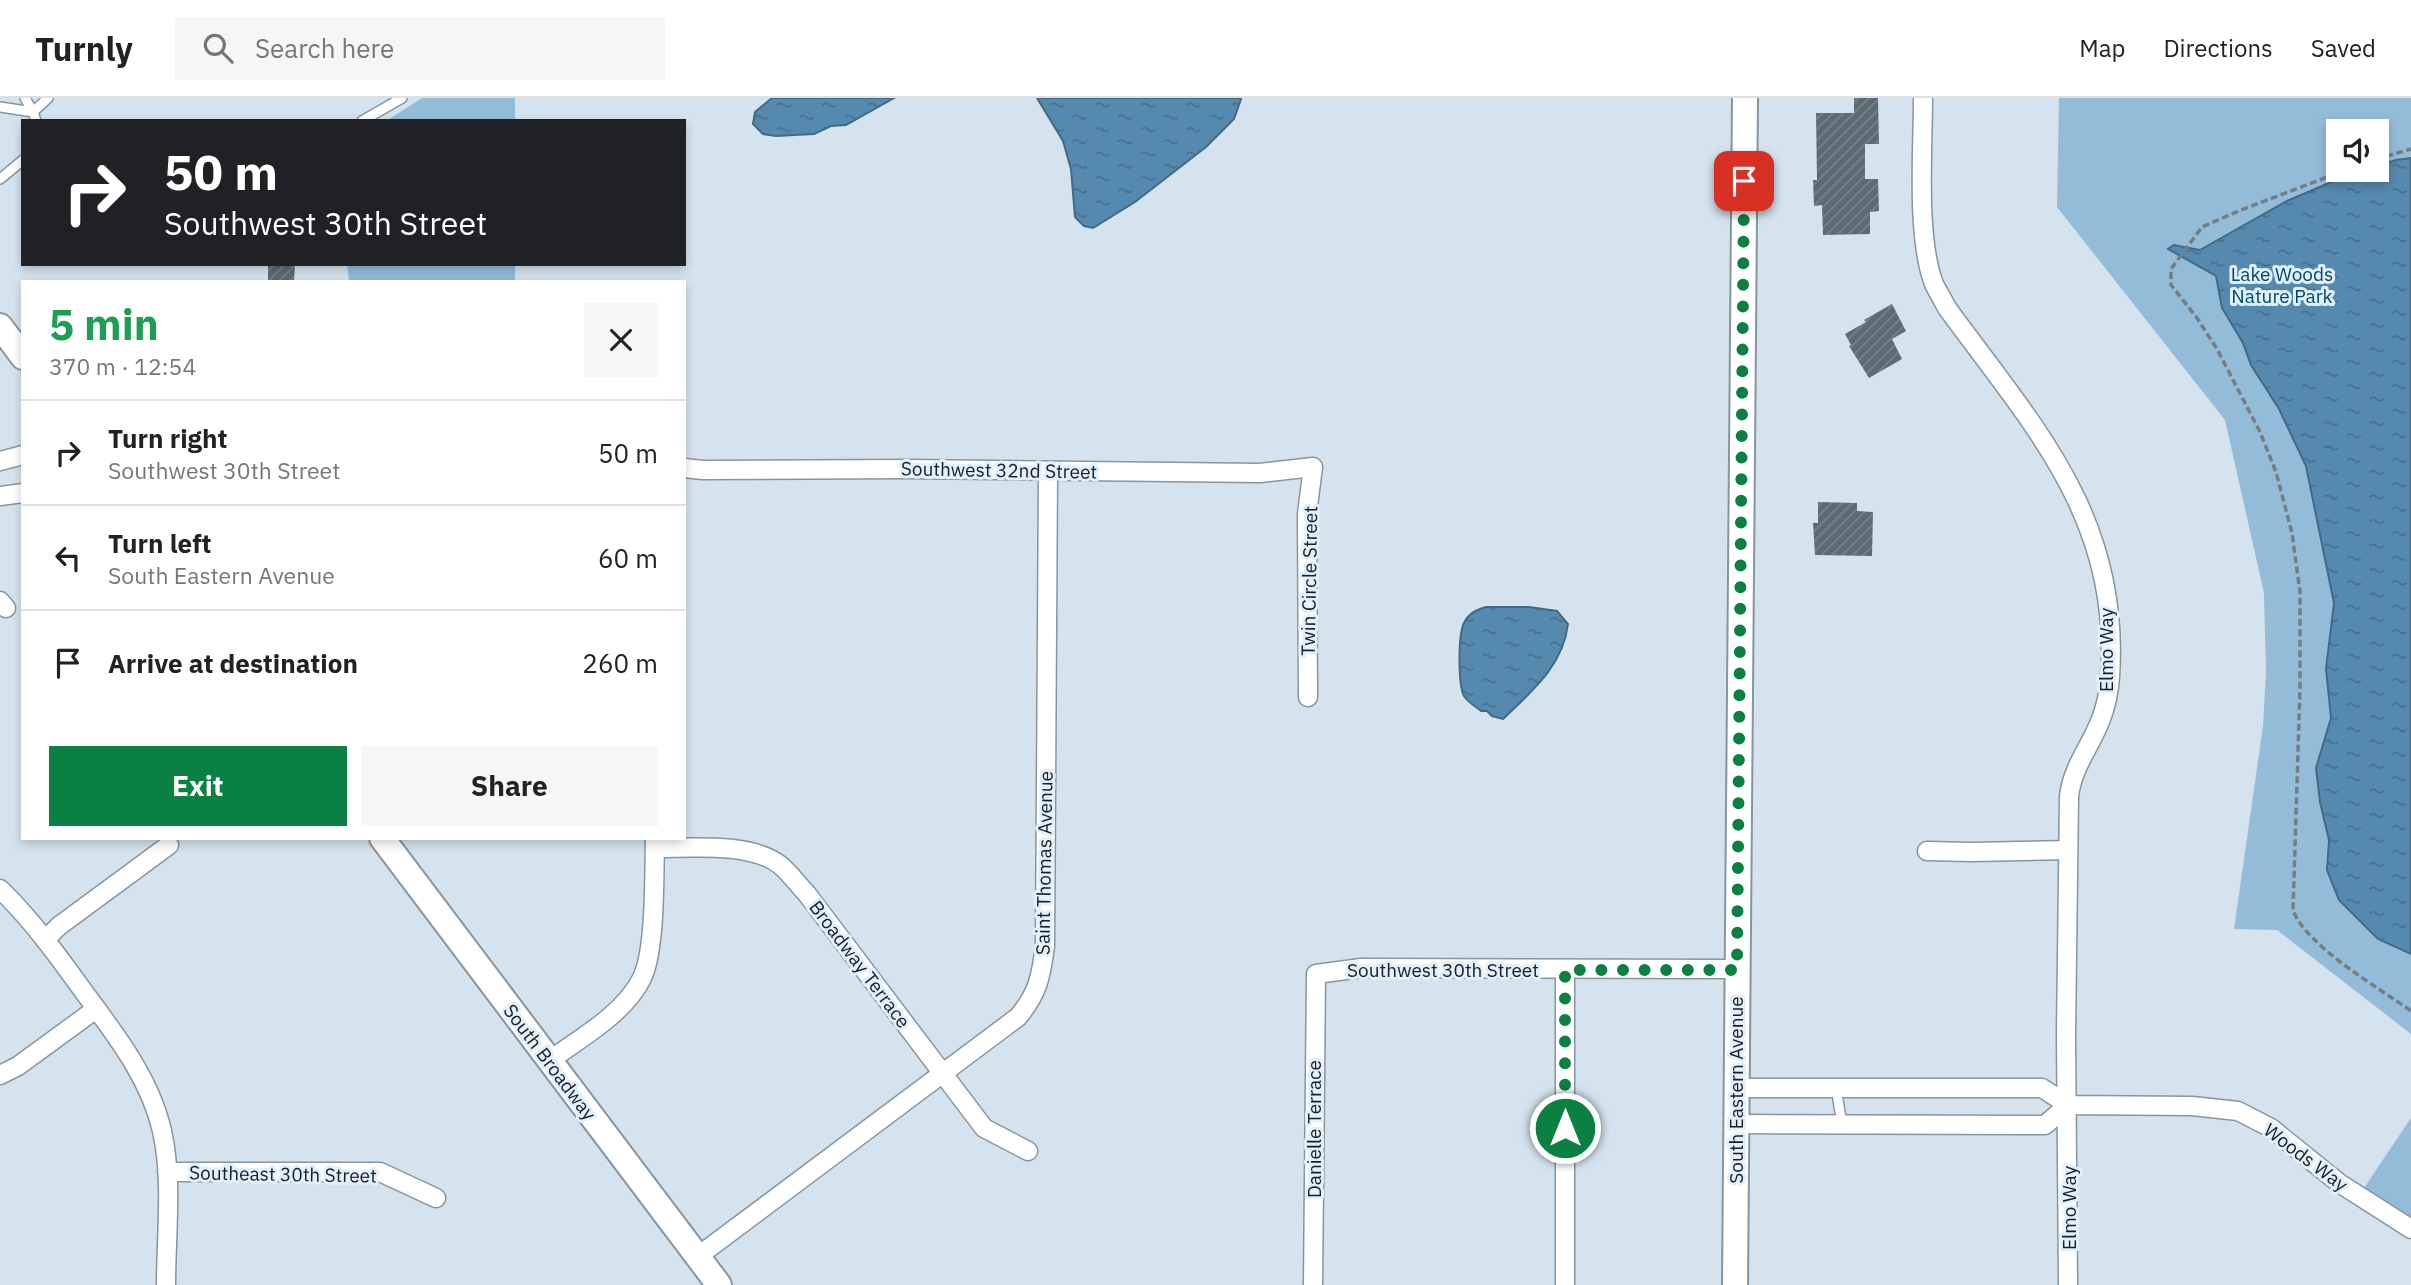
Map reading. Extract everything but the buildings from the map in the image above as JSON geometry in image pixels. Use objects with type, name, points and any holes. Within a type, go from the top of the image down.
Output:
[{"type":"street","name":"South Eastern Avenue","points":[[1735,1285],[1745,98]]},
{"type":"street","name":"Elmo Way","points":[[1923,98],[1924,231],[1934,284],[1947,308],[2055,456],[2076,496],[2095,542],[2104,579],[2110,638],[2110,678],[2101,720],[2071,778],[2068,850],[2068,1285]]},
{"type":"street","points":[[0,326],[21,354]]},
{"type":"street","points":[[0,461],[21,456]]},
{"type":"street","name":"Southwest 32nd Street","points":[[686,468],[1260,473],[1313,467]]},
{"type":"street","name":"Twin Circle Street","points":[[1308,696],[1307,514],[1313,467]]},
{"type":"street","name":"Saint Thomas Avenue","points":[[697,1256],[1018,1017],[1038,987],[1045,946],[1048,471]]},
{"type":"street","points":[[0,496],[21,493]]},
{"type":"street","name":"South Broadway","points":[[384,840],[719,1285]]},
{"type":"street","points":[[550,1060],[611,1014],[630,996],[642,978],[649,957],[654,843]]},
{"type":"street","name":"Broadway Terrace","points":[[654,843],[742,851],[763,856],[780,865],[807,894],[984,1128],[1028,1151]]},
{"type":"street","points":[[45,940],[59,926],[169,845]]},
{"type":"street","points":[[1927,851],[2068,850]]},
{"type":"street","points":[[0,889],[45,940],[124,1046],[144,1082],[162,1130],[167,1172],[166,1285]]},
{"type":"street","name":"Southwest 30th Street","points":[[1316,974],[1360,968],[1737,970]]},
{"type":"street","points":[[1565,970],[1565,1285]]},
{"type":"street","name":"Danielle Terrace","points":[[1313,1285],[1316,974]]},
{"type":"street","points":[[0,1075],[18,1066],[96,1009]]},
{"type":"street","name":"Woods Way","points":[[1736,1088],[2042,1088],[2068,1105],[2192,1106],[2238,1111],[2271,1128],[2339,1183],[2411,1229]]},
{"type":"street","points":[[1736,1124],[2045,1125],[2068,1105]]},
{"type":"street","name":"Southeast 30th Street","points":[[167,1172],[380,1172],[436,1198]]},
{"type":"lane","points":[[25,98],[34,116]]},
{"type":"lane","points":[[34,116],[48,98]]},
{"type":"lane","points":[[365,119],[402,98]]},
{"type":"lane","points":[[0,107],[34,116]]},
{"type":"lane","points":[[0,179],[21,162]]},
{"type":"lane","points":[[1836,1088],[1842,1124]]},
{"type":"path","points":[[2389,155],[2411,149]]},
{"type":"path","points":[[2326,178],[2202,228],[2171,269],[2171,285],[2217,349],[2265,442],[2276,472],[2295,553],[2300,592],[2300,690],[2293,910],[2310,936],[2411,1011]]},
{"type":"green space","points":[[422,98],[515,98],[515,119],[389,119]]},
{"type":"green space","name":"Lake Woods Nature Park","points":[[2059,98],[2411,98],[2411,1034],[2277,930],[2234,929],[2263,726],[2266,672],[2264,593],[2225,420],[2057,207]]},
{"type":"green space","points":[[347,266],[515,266],[515,280],[349,280]]},
{"type":"green space","points":[[2411,1118],[2411,1217],[2364,1188]]},
{"type":"water","points":[[772,98],[894,98],[846,125],[831,126],[814,134],[776,136],[763,134],[753,124],[755,112]]},
{"type":"water","points":[[1037,98],[1241,99],[1234,119],[1206,147],[1135,202],[1093,228],[1084,226],[1075,217],[1071,169],[1063,141]]},
{"type":"water","points":[[2411,158],[2411,954],[2378,939],[2339,900],[2327,870],[2329,840],[2320,802],[2316,768],[2331,718],[2326,669],[2334,603],[2306,466],[2279,409],[2251,365],[2243,343],[2222,308],[2216,276],[2168,249],[2174,245],[2200,250],[2287,201],[2332,182],[2389,182],[2389,162]]},
{"type":"water","points":[[1486,607],[1529,607],[1557,611],[1568,624],[1560,653],[1545,677],[1503,719],[1481,711],[1469,702],[1462,690],[1462,629],[1468,617]]},
{"type":"route","points":[[1565,1128],[1565,970],[1737,970],[1744,181]]}]
